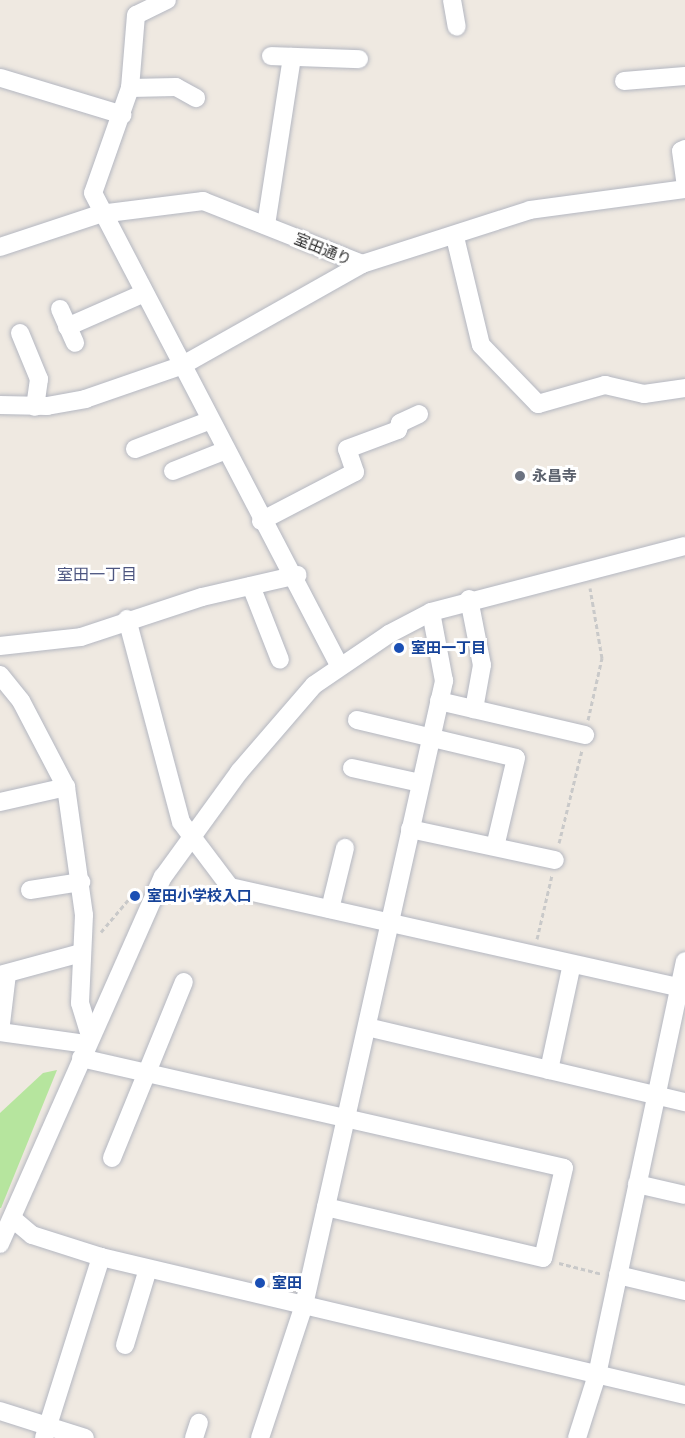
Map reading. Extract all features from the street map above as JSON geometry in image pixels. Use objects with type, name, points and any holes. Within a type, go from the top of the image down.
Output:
[{"type":"street","points":[[168,0],[136,15],[130,88],[123,115],[93,185],[100,214],[183,365],[261,521],[297,575],[339,665]]},
{"type":"street","points":[[452,0],[457,27]]},
{"type":"street","points":[[271,56],[359,59]]},
{"type":"street","points":[[266,225],[273,139],[292,57]]},
{"type":"street","points":[[624,81],[685,76]]},
{"type":"street","points":[[1,78],[123,115]]},
{"type":"street","points":[[130,88],[176,87],[196,98]]},
{"type":"street","points":[[685,149],[681,151],[685,180]]},
{"type":"street","name":"室田通り","points":[[0,247],[100,214],[203,201],[362,264],[564,202],[685,189]]},
{"type":"street","points":[[455,237],[481,345],[538,404],[605,385],[644,394],[685,388]]},
{"type":"street","points":[[0,405],[35,407],[85,399],[183,365],[362,264]]},
{"type":"street","points":[[67,327],[142,294]]},
{"type":"street","points":[[60,309],[75,343]]},
{"type":"street","points":[[20,333],[39,379],[35,407]]},
{"type":"street","points":[[261,521],[355,472],[347,449],[398,430],[400,423],[419,414]]},
{"type":"street","points":[[135,449],[211,420]]},
{"type":"street","points":[[173,471],[226,450]]},
{"type":"street","points":[[0,1244],[163,877],[191,837],[289,712],[339,665],[431,612],[469,599],[685,546]]},
{"type":"street","points":[[0,646],[81,637],[127,619],[297,575]]},
{"type":"street","points":[[251,586],[280,660]]},
{"type":"street","points":[[469,599],[482,664],[474,709]]},
{"type":"street","points":[[260,1438],[304,1305],[367,1027],[388,921],[444,681],[431,612]]},
{"type":"street","points":[[127,619],[165,771],[191,837],[231,886],[533,952],[572,964],[682,988]]},
{"type":"street","points":[[0,675],[21,701],[66,787],[81,882],[80,1003],[86,1046]]},
{"type":"street","points":[[439,701],[585,735]]},
{"type":"street","points":[[357,720],[516,758],[495,847]]},
{"type":"street","points":[[352,768],[420,783]]},
{"type":"street","points":[[0,802],[66,787]]},
{"type":"street","points":[[410,829],[555,860]]},
{"type":"street","points":[[330,909],[345,848]]},
{"type":"street","points":[[30,890],[81,882]]},
{"type":"street","points":[[81,953],[3,975],[0,1032],[86,1046],[147,1072],[564,1168],[543,1258],[326,1207]]},
{"type":"street","points":[[577,1438],[597,1375],[655,1095],[682,988],[685,961]]},
{"type":"street","points":[[549,1070],[572,964]]},
{"type":"street","points":[[112,1158],[184,982]]},
{"type":"street","points":[[367,1027],[685,1102]]},
{"type":"street","points":[[637,1184],[685,1195]]},
{"type":"street","points":[[13,1219],[32,1235],[101,1257],[685,1395]]},
{"type":"street","points":[[45,1432],[101,1257]]},
{"type":"street","points":[[125,1345],[148,1269]]},
{"type":"street","points":[[618,1275],[685,1291]]},
{"type":"street","points":[[0,1411],[45,1432],[85,1438]]},
{"type":"path","points":[[533,952],[602,658],[586,569]]},
{"type":"path","points":[[81,953],[135,890],[163,877]]},
{"type":"path","points":[[543,1258],[618,1275]]},
{"type":"green space","points":[[57,1070],[0,1208],[0,1113],[43,1073]]},
{"type":"place","name":"永昌寺","points":[[520,476]]},
{"type":"place","name":"室田一丁目","points":[[399,648]]},
{"type":"place","name":"室田小学校入口","points":[[135,896]]},
{"type":"place","name":"室田","points":[[260,1283]]},
{"type":"district","name":"室田一丁目","points":[[97,574]]}]
